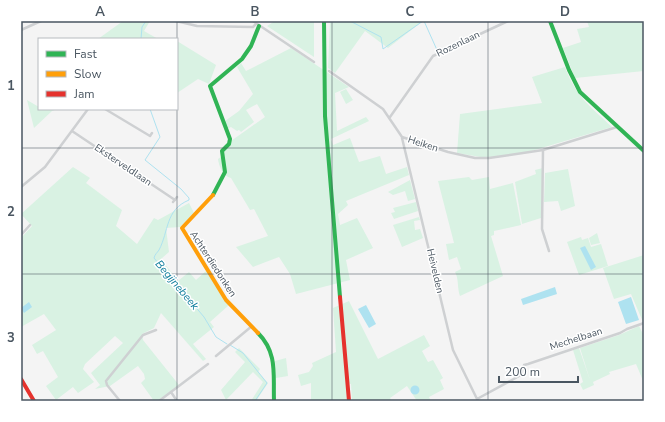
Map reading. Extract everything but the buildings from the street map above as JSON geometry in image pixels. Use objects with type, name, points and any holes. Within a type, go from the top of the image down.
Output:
[{"type":"street","points":[[21,30],[41,21]]},
{"type":"street","points":[[176,21],[206,27],[253,27],[257,25]]},
{"type":"street","points":[[253,21],[314,62]]},
{"type":"street","points":[[324,21],[323,71],[327,153],[349,401]]},
{"type":"street","name":"Rozenlaan","points":[[390,117],[433,56],[508,21]]},
{"type":"street","points":[[550,21],[569,70],[580,92],[644,151]]},
{"type":"street","name":"Achterdiedonken","points":[[257,25],[254,38],[239,64],[213,82],[210,86],[230,139],[229,144],[222,152],[224,172],[212,198],[182,228],[226,300],[267,342],[272,352],[274,401]]},
{"type":"street","name":"Heiken","points":[[329,71],[383,109],[390,117],[402,137],[448,152],[475,158],[493,158],[543,150],[617,127]]},
{"type":"street","points":[[21,187],[45,168],[87,110]]},
{"type":"street","points":[[107,110],[150,136],[152,133]]},
{"type":"street","name":"Eksterveldlaan","points":[[72,131],[175,200]]},
{"type":"street","name":"Heivelden","points":[[402,137],[453,350],[477,400]]},
{"type":"street","points":[[543,150],[542,229],[549,251]]},
{"type":"street","points":[[21,235],[30,225]]},
{"type":"street","name":"Mechelbaan","points":[[477,400],[521,375],[524,366],[528,364],[620,333],[626,329],[644,323]]},
{"type":"street","points":[[216,356],[253,326]]},
{"type":"street","points":[[120,401],[107,385],[106,381],[143,335],[156,330]]},
{"type":"street","points":[[159,401],[208,364]]},
{"type":"street","points":[[21,379],[34,401]]},
{"type":"street","points":[[171,392],[177,401]]},
{"type":"green space","points":[[123,21],[150,21],[144,31],[156,38],[99,38]]},
{"type":"green space","points":[[275,21],[314,21],[314,57],[267,26]]},
{"type":"green space","points":[[330,21],[423,21],[388,48],[365,31],[335,73],[328,68]]},
{"type":"green space","points":[[587,21],[644,21],[644,71],[575,78],[563,48],[581,42],[577,29],[589,27]]},
{"type":"green space","points":[[178,42],[216,65],[209,84],[198,79],[178,92]]},
{"type":"green space","points":[[291,48],[349,87],[335,93],[337,131],[366,117],[369,121],[331,139],[333,145],[350,138],[359,162],[380,156],[386,174],[407,167],[409,175],[346,201],[348,205],[338,214],[340,225],[357,218],[373,248],[346,260],[350,280],[296,294],[290,274],[279,257],[253,267],[236,247],[268,236],[254,209],[250,210],[231,178],[222,171],[218,159],[221,157],[221,148],[265,117],[257,104],[246,110],[254,122],[241,132],[231,127],[227,129],[225,121],[239,111],[253,94],[237,67],[241,63],[246,71]]},
{"type":"green space","points":[[565,67],[579,94],[590,107],[612,127],[528,152],[486,158],[457,153],[460,114],[542,103],[532,77]]},
{"type":"green space","points":[[346,89],[353,100],[346,104],[340,92]]},
{"type":"green space","points":[[27,100],[38,106],[38,110],[54,110],[34,128]]},
{"type":"green space","points":[[73,167],[90,178],[86,183],[122,210],[116,226],[137,244],[154,218],[158,220],[189,203],[194,213],[180,227],[166,228],[169,252],[161,259],[178,281],[189,272],[196,280],[206,271],[229,305],[210,322],[214,327],[193,344],[206,359],[203,361],[161,313],[154,328],[142,334],[143,340],[179,385],[157,401],[154,401],[141,383],[145,379],[144,374],[138,366],[110,386],[95,389],[100,385],[91,373],[123,343],[115,336],[85,364],[83,369],[94,382],[78,393],[73,387],[56,400],[46,386],[58,377],[43,351],[37,354],[32,345],[56,330],[44,314],[21,327],[21,238],[32,226],[21,214]]},
{"type":"green space","points":[[543,168],[541,218],[522,224],[515,182],[536,174],[535,170]]},
{"type":"green space","points":[[568,169],[575,206],[561,211],[558,201],[544,202],[545,173]]},
{"type":"green space","points":[[469,177],[472,180],[489,177],[490,189],[513,183],[521,225],[494,231],[494,235],[491,236],[503,276],[460,296],[455,272],[461,269],[457,257],[449,260],[446,244],[454,243],[438,181]]},
{"type":"green space","points":[[410,180],[415,199],[408,201],[405,191],[393,195],[388,192]]},
{"type":"green space","points":[[416,202],[418,211],[394,219],[391,213],[395,212],[393,208]]},
{"type":"green space","points":[[419,217],[420,220],[414,221],[415,230],[420,229],[423,238],[402,247],[393,225]]},
{"type":"green space","points":[[597,233],[600,243],[591,245],[589,238]]},
{"type":"green space","points":[[581,237],[582,240],[588,238],[591,247],[601,244],[608,266],[579,275],[567,242]]},
{"type":"green space","points":[[644,255],[643,322],[631,294],[614,299],[603,268]]},
{"type":"green space","points":[[349,301],[378,359],[424,335],[430,346],[422,351],[428,362],[433,360],[443,378],[440,380],[444,389],[429,397],[431,401],[417,401],[407,386],[390,398],[392,401],[352,401],[351,384],[346,383],[347,401],[311,401],[311,383],[301,386],[298,375],[309,372],[313,366],[312,363],[336,352],[333,308]]},
{"type":"green space","points":[[639,326],[644,336],[644,383],[636,364],[609,372],[610,374],[593,382],[594,385],[583,390],[580,384],[583,382],[573,350],[579,348],[590,380],[580,348],[619,335]]},
{"type":"green space","points":[[239,348],[260,369],[258,372],[268,383],[256,401],[251,401],[263,382],[253,372],[226,400],[221,390],[245,362],[235,352]]},
{"type":"green space","points":[[286,358],[288,376],[276,378],[275,361]]},
{"type":"water","points":[[585,246],[596,267],[591,270],[580,248]]},
{"type":"water","points":[[555,287],[557,294],[523,305],[521,299]]},
{"type":"water","points":[[631,297],[639,320],[626,324],[618,302]]},
{"type":"water","points":[[29,302],[32,307],[24,313],[21,308]]},
{"type":"water","points":[[366,305],[376,324],[369,328],[358,309]]},
{"type":"water","points":[[415,385],[420,390],[415,395],[410,390]]},
{"type":"waterway","name":"Begijnebeek","points":[[141,38],[142,27],[146,21]]},
{"type":"waterway","points":[[350,21],[381,37],[383,49],[423,21]]},
{"type":"waterway","points":[[424,21],[437,50]]},
{"type":"waterway","name":"Begijnebeek","points":[[150,110],[160,137],[145,160],[181,189],[189,198],[189,200],[181,204],[172,215],[162,243],[154,258],[204,317],[216,337],[227,344]]},
{"type":"waterway","name":"Begijnebeek","points":[[230,345],[243,353],[267,383],[255,401]]},
{"type":"traffic: fast","points":[[324,21],[325,116],[340,297]]},
{"type":"traffic: fast","points":[[550,21],[569,70],[580,92],[644,151]]},
{"type":"traffic: fast","points":[[213,195],[225,172],[222,151],[229,144],[230,139],[210,86],[242,59],[251,46],[259,26]]},
{"type":"traffic: fast","points":[[258,333],[269,348],[272,356],[274,373],[274,401]]},
{"type":"traffic: slow","points":[[213,195],[182,228],[226,300],[258,333]]},
{"type":"traffic: jam","points":[[340,297],[349,401]]},
{"type":"traffic: jam","points":[[21,379],[34,401]]}]
